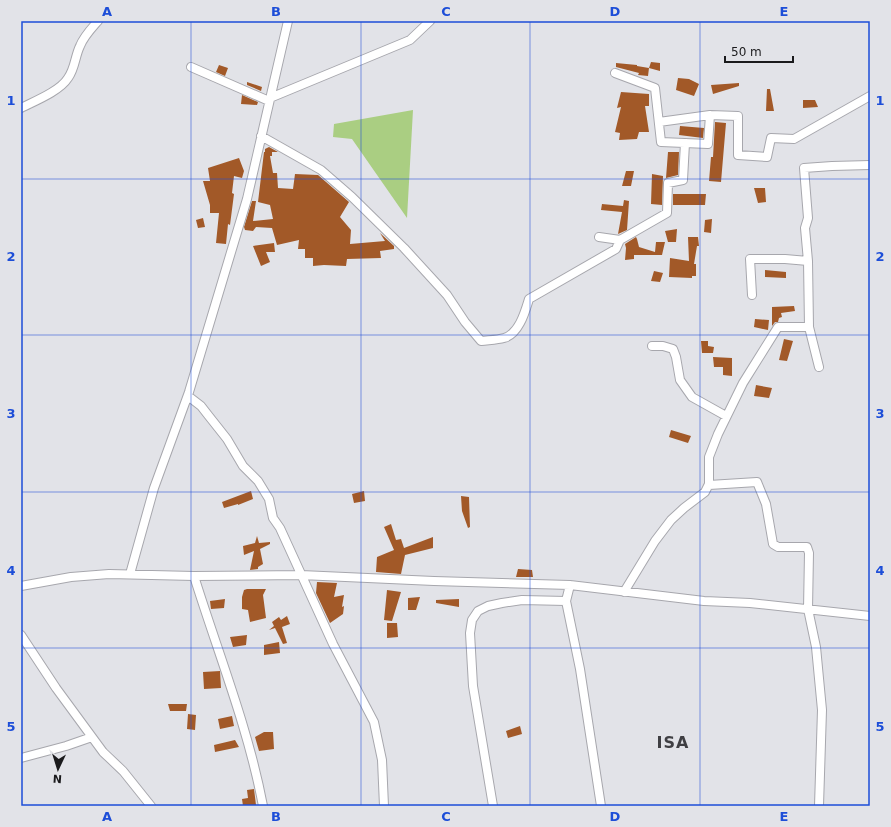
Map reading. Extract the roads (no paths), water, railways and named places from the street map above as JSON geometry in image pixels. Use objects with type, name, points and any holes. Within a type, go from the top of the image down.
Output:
[{"type":"street","points":[[21,108],[62,85],[68,78],[85,36],[98,21]]},
{"type":"street","points":[[130,574],[154,488],[188,396],[247,199],[288,21]]},
{"type":"street","points":[[191,67],[270,99],[410,40],[430,21]]},
{"type":"street","points":[[615,73],[655,88],[661,142],[708,144],[710,115]]},
{"type":"street","points":[[659,122],[710,115],[738,116],[738,155],[767,157],[771,138],[794,139],[870,96]]},
{"type":"street","points":[[261,136],[321,170],[352,197],[404,248],[447,295],[465,322],[482,341],[505,338],[514,332],[524,313],[529,299],[616,249],[620,240],[667,213],[668,183],[683,180],[685,143]]},
{"type":"street","points":[[819,367],[809,327],[808,261],[805,228],[808,218],[804,168],[870,165]]},
{"type":"street","points":[[599,237],[620,240]]},
{"type":"street","points":[[752,295],[750,259],[785,259],[808,261]]},
{"type":"street","points":[[624,592],[655,541],[671,520],[703,494],[708,485],[709,457],[726,416],[743,383],[778,327],[809,327]]},
{"type":"street","points":[[652,346],[663,346],[673,349],[676,356],[680,380],[692,397],[726,416]]},
{"type":"street","points":[[188,396],[201,406],[208,414],[227,439],[243,466],[258,481],[269,499],[273,518],[280,528],[333,644],[374,722],[382,760],[384,806]]},
{"type":"street","points":[[708,485],[757,482],[766,504],[774,544],[778,547],[807,547],[809,553],[808,609],[816,647],[822,710],[819,806]]},
{"type":"street","points":[[21,586],[71,577],[109,574],[194,576],[301,575],[570,585],[704,601],[750,603],[870,616]]},
{"type":"street","points":[[194,576],[214,640],[242,719],[263,806]]},
{"type":"street","points":[[570,585],[566,600],[582,683],[602,806]]},
{"type":"street","points":[[493,806],[473,686],[470,632],[472,620],[478,611],[502,602],[522,600],[566,600]]},
{"type":"street","points":[[21,635],[56,688],[103,752],[123,770],[151,806]]},
{"type":"street","points":[[21,758],[66,746],[92,737]]},
{"type":"district","name":"ISA","points":[[673,742]]}]
